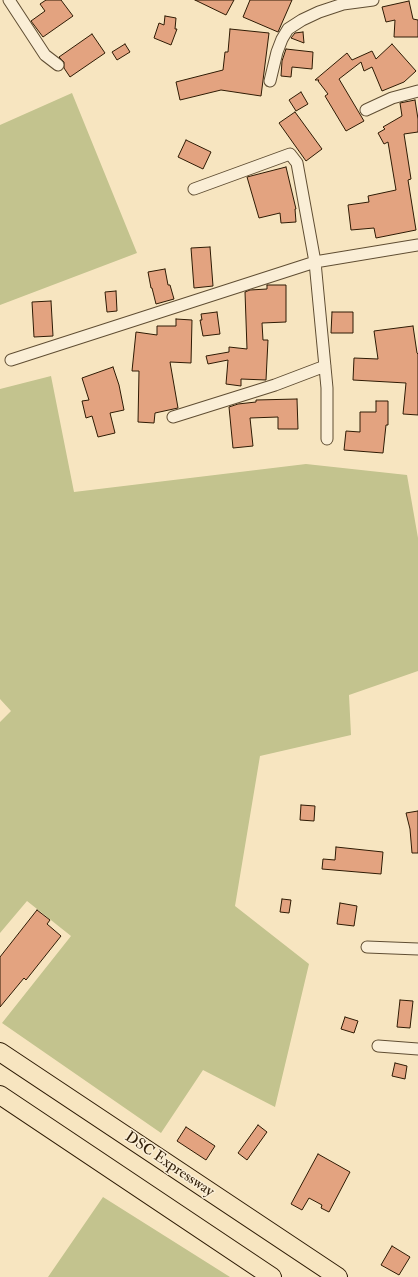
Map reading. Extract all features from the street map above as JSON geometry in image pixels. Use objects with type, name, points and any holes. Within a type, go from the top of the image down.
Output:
[{"type":"main road","name":"DSC Expressway","points":[[0,1052],[338,1277]]},
{"type":"main road","points":[[0,1095],[272,1277]]},
{"type":"street","points":[[9,0],[45,55],[58,65]]},
{"type":"street","points":[[270,81],[279,46],[288,29],[319,12],[343,4],[373,0]]},
{"type":"street","points":[[366,110],[392,98],[418,91]]},
{"type":"street","points":[[194,189],[290,154],[297,163],[315,262],[327,388],[327,439]]},
{"type":"street","points":[[11,360],[315,262],[418,245]]},
{"type":"street","points":[[173,417],[275,385],[325,366]]},
{"type":"street","points":[[367,947],[418,949]]},
{"type":"street","points":[[378,1046],[418,1049]]},
{"type":"green space","points":[[72,93],[137,253],[0,305],[0,125]]},
{"type":"green space","points":[[51,376],[74,492],[306,464],[407,475],[418,538],[418,671],[349,695],[351,735],[260,756],[235,906],[309,964],[275,1107],[203,1070],[161,1133],[2,1023],[71,936],[27,901],[0,933],[0,722],[11,711],[0,699],[0,389]]},
{"type":"green space","points":[[103,1197],[230,1277],[48,1277]]},
{"type":"building","points":[[46,0],[61,0],[73,16],[43,37],[31,21],[45,11],[40,4]]},
{"type":"building","points":[[195,0],[234,0],[226,15]]},
{"type":"building","points":[[250,0],[292,0],[278,32],[243,17]]},
{"type":"building","points":[[409,1],[413,19],[418,20],[418,37],[394,37],[395,20],[386,22],[382,7]]},
{"type":"building","points":[[165,16],[176,18],[175,29],[177,29],[171,45],[154,38],[159,23],[164,25]]},
{"type":"building","points":[[230,29],[269,33],[261,96],[221,90],[180,100],[176,82],[223,70],[225,52],[228,52]]},
{"type":"building","points":[[303,32],[304,43],[291,38],[295,33]]},
{"type":"building","points":[[92,34],[105,53],[70,77],[64,68],[64,62],[59,57]]},
{"type":"building","points":[[125,44],[130,52],[117,60],[112,52]]},
{"type":"building","points":[[392,44],[416,71],[404,82],[382,91],[372,67],[364,71],[361,62],[339,79],[364,121],[346,131],[325,96],[328,94],[318,81],[319,80],[315,80],[347,53],[352,60],[372,51],[376,59]]},
{"type":"building","points":[[286,49],[313,52],[312,69],[292,67],[291,77],[281,76],[282,61]]},
{"type":"building","points":[[301,92],[308,104],[296,111],[289,100]]},
{"type":"building","points":[[415,100],[418,119],[418,132],[404,134],[411,179],[408,180],[416,230],[376,238],[374,228],[351,230],[348,205],[369,202],[368,196],[396,190],[388,142],[384,144],[378,133],[385,129],[383,127],[402,116],[400,103]]},
{"type":"building","points":[[295,112],[322,149],[306,161],[279,123]]},
{"type":"building","points":[[186,140],[211,152],[203,169],[178,157]]},
{"type":"building","points":[[286,167],[296,209],[296,222],[281,223],[280,213],[259,218],[247,177]]},
{"type":"building","points":[[210,247],[213,286],[194,288],[191,248]]},
{"type":"building","points":[[165,269],[168,285],[170,285],[174,299],[156,304],[148,272]]},
{"type":"building","points":[[267,285],[286,285],[286,322],[262,323],[263,340],[268,340],[266,380],[241,379],[241,386],[226,384],[228,360],[208,364],[206,356],[229,352],[229,347],[247,349],[245,292],[250,290],[267,289]]},
{"type":"building","points":[[116,291],[117,311],[107,312],[105,292]]},
{"type":"building","points":[[51,301],[53,336],[34,337],[32,302]]},
{"type":"building","points":[[217,312],[220,334],[203,336],[200,320],[202,320],[201,314]]},
{"type":"building","points":[[332,312],[353,312],[353,333],[331,333]]},
{"type":"building","points":[[176,319],[192,320],[191,363],[170,362],[178,408],[155,413],[154,423],[138,422],[139,371],[132,371],[136,332],[157,335],[157,326],[176,326]]},
{"type":"building","points":[[413,326],[418,354],[418,415],[403,414],[406,383],[353,380],[354,358],[378,359],[374,331]]},
{"type":"building","points":[[113,367],[119,385],[124,410],[110,413],[115,433],[98,437],[92,416],[86,418],[82,401],[89,400],[82,378]]},
{"type":"building","points":[[297,399],[298,429],[278,429],[278,417],[250,418],[253,446],[233,448],[229,407],[238,404],[256,402],[256,400]]},
{"type":"building","points":[[376,401],[388,401],[388,425],[386,425],[383,453],[344,450],[346,431],[360,432],[360,412],[376,412]]},
{"type":"building","points":[[301,805],[315,806],[314,821],[300,820]]},
{"type":"building","points":[[418,811],[418,853],[412,853],[410,829],[406,813]]},
{"type":"building","points":[[336,847],[383,852],[381,874],[322,869],[323,859],[335,860]]},
{"type":"building","points":[[282,899],[291,900],[289,913],[280,912]]},
{"type":"building","points":[[340,903],[357,906],[354,926],[337,924]]},
{"type":"building","points":[[37,910],[50,920],[47,924],[61,936],[26,980],[24,978],[0,1007],[0,957]]},
{"type":"building","points":[[400,1000],[413,1001],[410,1028],[397,1027]]},
{"type":"building","points":[[345,1017],[358,1021],[354,1033],[341,1029]]},
{"type":"building","points":[[395,1063],[407,1066],[405,1079],[392,1076]]},
{"type":"building","points":[[258,1125],[267,1132],[247,1160],[238,1153]]},
{"type":"building","points":[[186,1127],[215,1146],[206,1160],[177,1141]]},
{"type":"building","points":[[318,1154],[350,1172],[329,1212],[321,1208],[322,1205],[309,1198],[302,1210],[291,1204]]},
{"type":"building","points":[[392,1246],[410,1257],[399,1275],[381,1265]]}]
